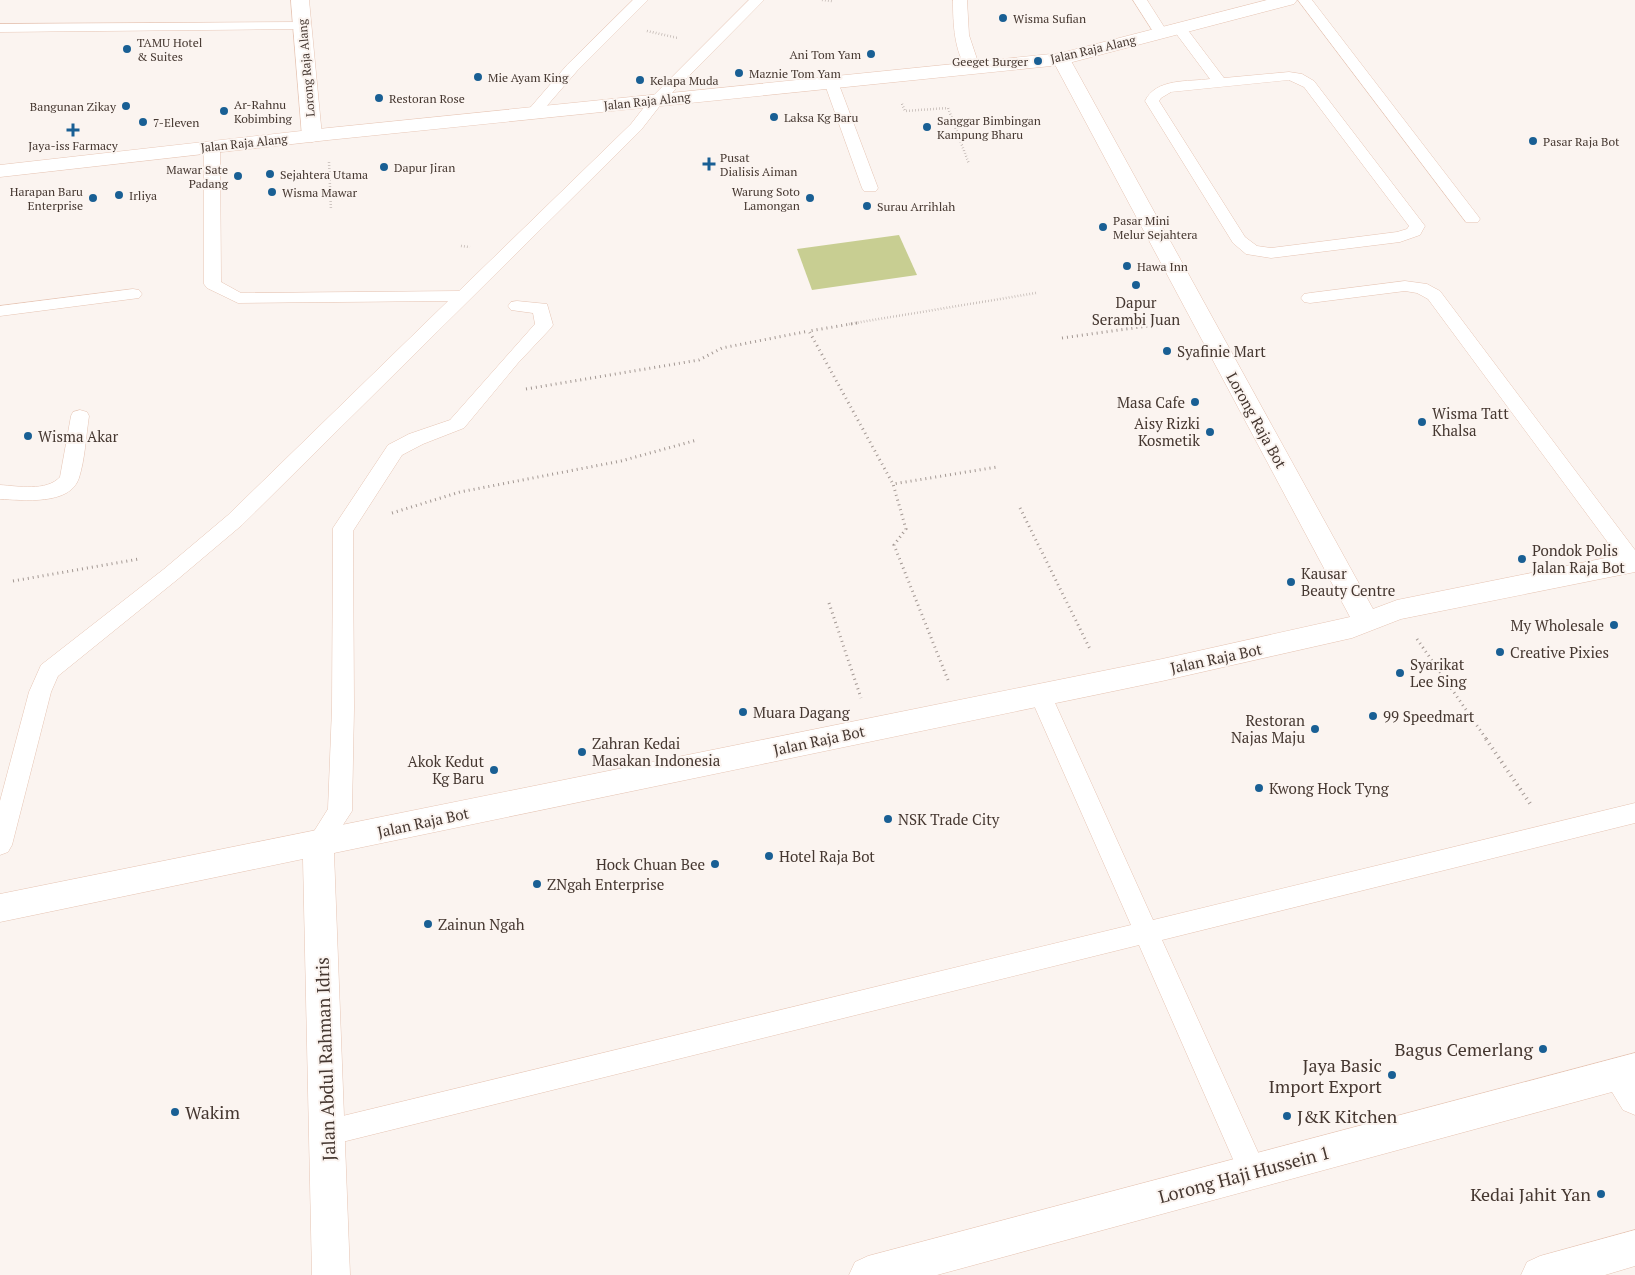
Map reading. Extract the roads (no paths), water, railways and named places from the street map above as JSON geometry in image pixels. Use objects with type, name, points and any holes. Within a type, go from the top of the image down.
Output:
[{"type":"street","name":"Lorong Raja Alang","points":[[300,0],[302,26],[320,135]]},
{"type":"street","name":"Jalan Raja Alang","points":[[0,171],[534,112],[1061,59],[1288,0]]},
{"type":"street","name":"Lorong Raja Bot","points":[[1061,59],[1367,623]]},
{"type":"street","name":"Jalan Raja Bot","points":[[0,908],[1105,681],[1343,630],[1367,623],[1397,610],[1634,562]]},
{"type":"street","name":"Jalan Abdul Rahman Idris","points":[[318,844],[331,1275]]},
{"type":"street","name":"Lorong Haji Hussein 1","points":[[868,1275],[1253,1172],[1630,1080]]},
{"type":"street","points":[[1540,1275],[1635,1248]]},
{"type":"lane","points":[[534,112],[572,68],[641,0]]},
{"type":"lane","points":[[0,845],[40,692],[49,671],[172,574],[234,520],[636,126],[657,100],[757,0]]},
{"type":"lane","points":[[960,0],[960,17],[967,56],[973,68]]},
{"type":"lane","points":[[1140,0],[1160,33]]},
{"type":"lane","points":[[1306,0],[1472,219]]},
{"type":"lane","points":[[0,28],[302,26]]},
{"type":"lane","points":[[1179,28],[1220,83]]},
{"type":"lane","points":[[1289,76],[1306,80],[1416,226],[1414,232],[1400,237],[1271,253],[1257,252],[1247,248],[1239,240],[1152,101],[1159,91],[1168,88],[1220,83],[1289,76]]},
{"type":"lane","points":[[831,82],[870,188]]},
{"type":"lane","points":[[212,147],[213,284],[238,298],[463,296]]},
{"type":"lane","points":[[1310,298],[1405,286],[1421,288],[1434,295],[1634,562]]},
{"type":"lane","points":[[0,311],[133,294]]},
{"type":"lane","points":[[318,844],[340,811],[343,708],[344,528],[395,450],[416,439],[457,424],[544,325],[541,308],[517,306]]},
{"type":"lane","points":[[0,492],[53,492],[64,487],[69,479],[80,416]]},
{"type":"lane","points":[[1040,694],[1253,1172]]},
{"type":"lane","points":[[326,1133],[1635,813]]},
{"type":"place","name":"Wisma Sufian","points":[[1003,18]]},
{"type":"place","name":"TAMU Hotel & Suites","points":[[127,49]]},
{"type":"place","name":"Ani Tom Yam","points":[[871,54]]},
{"type":"place","name":"Geeget Burger","points":[[1038,61]]},
{"type":"place","name":"Maznie Tom Yam","points":[[739,73]]},
{"type":"place","name":"Mie Ayam King","points":[[478,77]]},
{"type":"place","name":"Kelapa Muda","points":[[640,80]]},
{"type":"place","name":"Restoran Rose","points":[[379,98]]},
{"type":"place","name":"Bangunan Zikay","points":[[126,106]]},
{"type":"place","name":"Ar-Rahnu Kobimbing","points":[[224,111]]},
{"type":"place","name":"Laksa Kg Baru","points":[[774,117]]},
{"type":"place","name":"7-Eleven","points":[[143,122]]},
{"type":"place","name":"Sanggar Bimbingan Kampung Bharu","points":[[927,127]]},
{"type":"place","name":"Jaya-iss Farmacy","points":[[73,130]]},
{"type":"place","name":"Pasar Raja Bot","points":[[1533,141]]},
{"type":"place","name":"Pusat Dialisis Aiman","points":[[709,164]]},
{"type":"place","name":"Dapur Jiran","points":[[384,167]]},
{"type":"place","name":"Sejahtera Utama","points":[[270,174]]},
{"type":"place","name":"Mawar Sate Padang","points":[[238,176]]},
{"type":"place","name":"Wisma Mawar","points":[[272,192]]},
{"type":"place","name":"Irliya","points":[[119,195]]},
{"type":"place","name":"Harapan Baru Enterprise","points":[[93,198]]},
{"type":"place","name":"Warung Soto Lamongan","points":[[810,198]]},
{"type":"place","name":"Surau Arrihlah","points":[[867,206]]},
{"type":"place","name":"Pasar Mini Melur Sejahtera","points":[[1103,227]]},
{"type":"place","name":"Hawa Inn","points":[[1127,266]]},
{"type":"place","name":"Dapur Serambi Juan","points":[[1136,285]]},
{"type":"place","name":"Syafinie Mart","points":[[1167,351]]},
{"type":"place","name":"Masa Cafe","points":[[1195,402]]},
{"type":"place","name":"Wisma Tatt Khalsa","points":[[1422,422]]},
{"type":"place","name":"Aisy Rizki Kosmetik","points":[[1210,432]]},
{"type":"place","name":"Wisma Akar","points":[[28,436]]},
{"type":"place","name":"Pondok Polis Jalan Raja Bot","points":[[1522,559]]},
{"type":"place","name":"Kausar Beauty Centre","points":[[1291,582]]},
{"type":"place","name":"My Wholesale","points":[[1614,625]]},
{"type":"place","name":"Creative Pixies","points":[[1500,652]]},
{"type":"place","name":"Syarikat Lee Sing","points":[[1400,673]]},
{"type":"place","name":"Muara Dagang","points":[[743,712]]},
{"type":"place","name":"99 Speedmart","points":[[1373,716]]},
{"type":"place","name":"Restoran Najas Maju","points":[[1315,729]]},
{"type":"place","name":"Zahran Kedai Masakan Indonesia","points":[[582,752]]},
{"type":"place","name":"Akok Kedut Kg Baru","points":[[494,770]]},
{"type":"place","name":"Kwong Hock Tyng","points":[[1259,788]]},
{"type":"place","name":"NSK Trade City","points":[[888,819]]},
{"type":"place","name":"Hotel Raja Bot","points":[[769,856]]},
{"type":"place","name":"Hock Chuan Bee","points":[[715,864]]},
{"type":"place","name":"ZNgah Enterprise","points":[[537,884]]},
{"type":"place","name":"Zainun Ngah","points":[[428,924]]},
{"type":"place","name":"Bagus Cemerlang","points":[[1543,1049]]},
{"type":"place","name":"Jaya Basic Import Export","points":[[1392,1075]]},
{"type":"place","name":"Wakim","points":[[175,1112]]},
{"type":"place","name":"J&K Kitchen","points":[[1287,1116]]},
{"type":"place","name":"Kedai Jahit Yan","points":[[1601,1194]]}]
